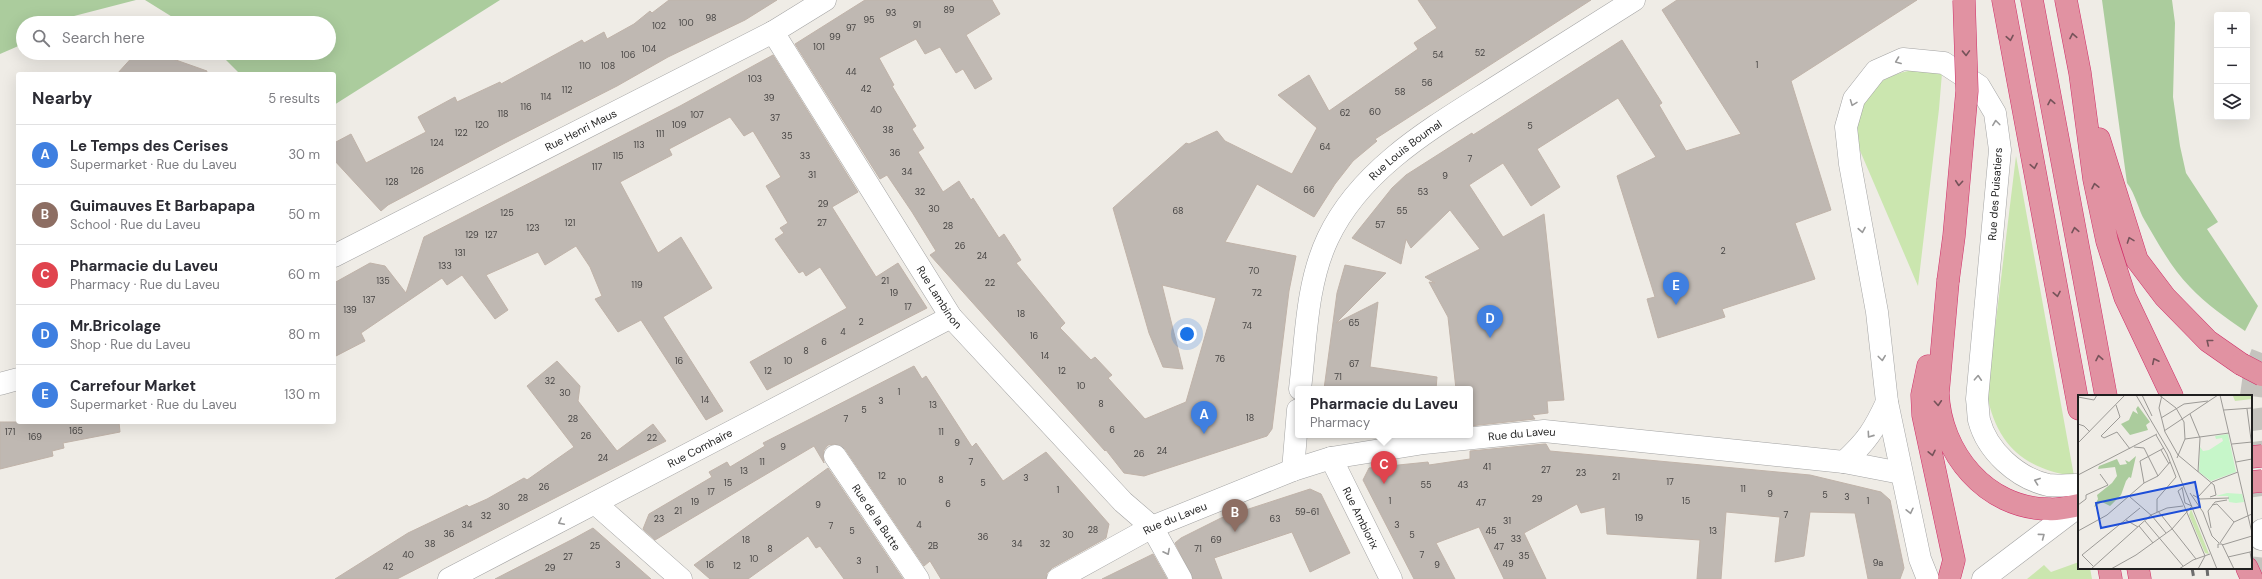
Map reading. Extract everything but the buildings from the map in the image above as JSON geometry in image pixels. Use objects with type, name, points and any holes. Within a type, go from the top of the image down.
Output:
[{"type":"highway","points":[[1964,0],[1967,91],[1954,236],[1948,281],[1938,408],[1942,423],[1956,454],[1977,481],[2008,501],[2025,506],[2049,510],[2078,499]]},
{"type":"highway","points":[[2003,0],[2078,404]]},
{"type":"highway","points":[[2032,0],[2106,395]]},
{"type":"highway","points":[[2066,0],[2080,72],[2094,179],[2107,242],[2124,297],[2172,395]]},
{"type":"highway","points":[[2080,72],[2137,260],[2165,297],[2208,341],[2241,364],[2262,375]]},
{"type":"highway","points":[[1948,281],[1922,395],[1924,415],[1954,560],[1949,579]]},
{"type":"highway","points":[[2252,457],[2262,456]]},
{"type":"highway","points":[[2252,482],[2262,481]]},
{"type":"highway","points":[[2109,569],[2111,579]]},
{"type":"highway","points":[[2138,569],[2140,579]]},
{"type":"highway","points":[[2247,569],[2252,579]]},
{"type":"street","name":"Rue Henri Maus","points":[[336,255],[773,32],[825,0]]},
{"type":"street","name":"Rue Louis Boumal","points":[[1300,386],[1316,274],[1328,238],[1356,194],[1382,166],[1445,120],[1634,0]]},
{"type":"street","name":"Rue Lambinon","points":[[773,32],[951,317],[1123,502],[1152,527]]},
{"type":"street","name":"Rue des Puisatiers","points":[[1928,579],[1920,559],[1887,402],[1877,312],[1850,164],[1846,127],[1854,99],[1876,71],[1903,59],[1944,63],[1979,86],[1995,113],[2000,150],[1979,365],[1977,399],[1979,420],[1984,433],[1997,453],[2019,473],[2078,499]]},
{"type":"street","name":"Rue Comhaire","points":[[449,579],[596,504],[951,317]]},
{"type":"street","points":[[0,384],[16,380]]},
{"type":"street","points":[[1844,462],[1864,443],[1872,432],[1887,402]]},
{"type":"street","name":"Rue du Laveu","points":[[1058,579],[1152,527],[1293,470],[1331,458],[1424,443],[1544,431],[1844,462],[1901,473]]},
{"type":"street","points":[[1293,470],[1296,438]]},
{"type":"street","name":"Rue de la Butte","points":[[835,456],[918,579]]},
{"type":"street","name":"Rue Ambiorix","points":[[1331,458],[1391,579]]},
{"type":"street","points":[[1983,579],[2078,499]]},
{"type":"street","points":[[596,504],[682,579]]},
{"type":"street","points":[[1152,527],[1181,579]]},
{"type":"green space","points":[[0,0],[136,0],[74,16],[16,16],[16,47],[0,54]]},
{"type":"green space","points":[[145,0],[500,0],[336,104],[336,72],[238,72],[226,60],[336,60],[336,16],[171,16]]},
{"type":"green space","points":[[2102,0],[2172,0],[2175,23],[2173,97],[2180,146],[2186,173],[2218,222],[2207,229],[2258,306],[2245,331],[2223,316],[2183,280],[2166,256],[2145,221],[2133,192],[2127,183]]},
{"type":"green space","points":[[1924,69],[1942,73],[1918,286],[1855,139],[1857,123],[1861,110],[1866,98],[1874,88],[1894,75]]},
{"type":"green space","points":[[2016,156],[2074,476],[2056,473],[2041,467],[2027,460],[2015,451],[2005,440],[1997,427],[1991,412],[1987,394]]},
{"type":"green space","points":[[2078,562],[2078,569],[2090,569],[2092,579],[2027,579],[2044,565],[2051,572]]},
{"type":"tunnel","points":[[2251,395],[2254,374],[2262,353]]},
{"type":"tunnel","points":[[2252,417],[2262,496]]},
{"type":"tunnel","points":[[2257,579],[2261,539]]},
{"type":"railway","points":[[2192,569],[2194,579]]},
{"type":"railway","points":[[2207,569],[2208,579]]},
{"type":"place","name":"Carrefour Market","points":[[1676,305]]},
{"type":"place","name":"Mr.Bricolage","points":[[1490,338]]},
{"type":"place","name":"Le Temps des Cerises","points":[[1204,434]]},
{"type":"place","name":"Pharmacie du Laveu","points":[[1384,484]]},
{"type":"place","name":"Guimauves Et Barbapapa","points":[[1235,532]]}]
